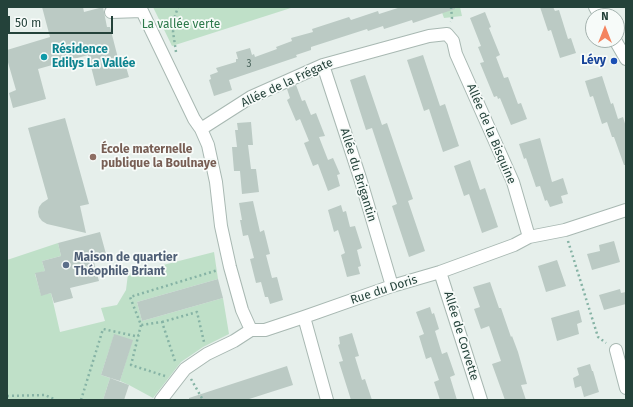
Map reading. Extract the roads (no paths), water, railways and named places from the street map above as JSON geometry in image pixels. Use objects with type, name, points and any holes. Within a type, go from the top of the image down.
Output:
[{"type":"street","points":[[111,12],[142,11],[194,119],[201,129],[208,145],[216,182],[221,226],[230,267],[242,310],[251,330]]},
{"type":"street","name":"Allée de la Frégate","points":[[201,129],[251,97],[323,65],[429,36],[447,34]]},
{"type":"street","name":"Allée de la Bisquine","points":[[447,34],[453,41],[456,54],[513,182],[528,237]]},
{"type":"street","points":[[620,48],[626,59]]},
{"type":"street","name":"Allée du Brigantin","points":[[323,65],[360,178],[392,286]]},
{"type":"street","name":"Rue du Doris","points":[[161,400],[181,367],[230,343],[251,330],[264,330],[392,286],[440,272],[514,245],[528,237],[565,230],[626,210]]},
{"type":"street","name":"Allée de Corvette","points":[[440,272],[481,400]]},
{"type":"street","points":[[304,317],[327,400]]},
{"type":"street","points":[[616,350],[626,388]]},
{"type":"place","name":"Résidence Edilys La Vallée","points":[[44,57]]},
{"type":"place","name":"Lévy","points":[[614,61]]},
{"type":"place","name":"École maternelle publique la Boulnaye","points":[[93,157]]},
{"type":"place","name":"Maison de quartier Théophile Briant","points":[[66,265]]},
{"type":"park label","name":"La vallée verte","points":[[181,25]]}]
